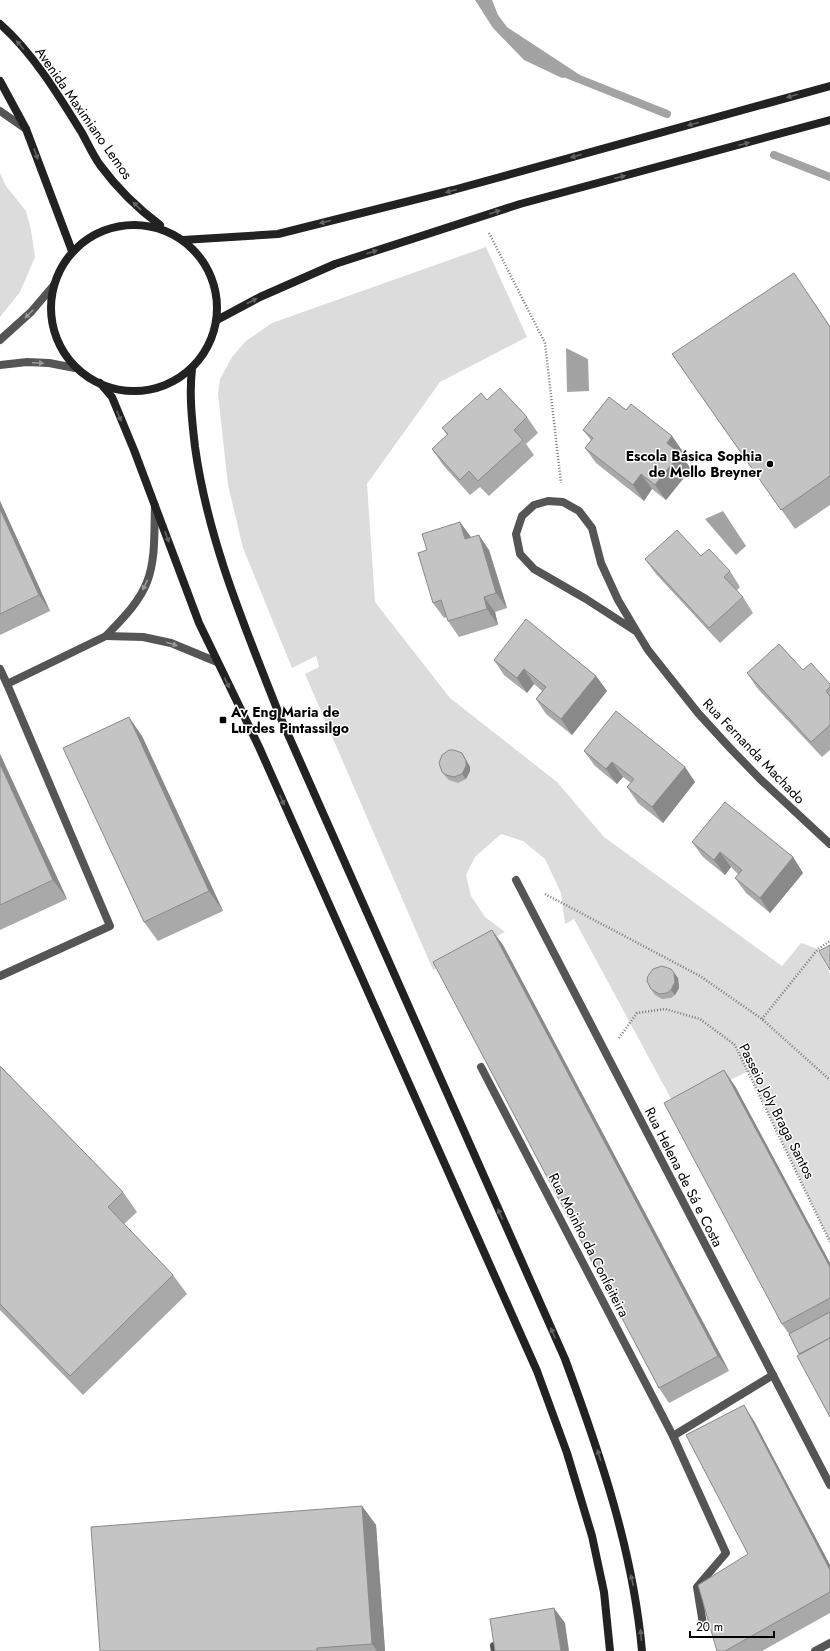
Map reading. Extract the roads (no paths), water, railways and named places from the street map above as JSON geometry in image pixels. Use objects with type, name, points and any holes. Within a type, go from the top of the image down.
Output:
[{"type":"street","name":"Avenida Maximiano Lemos","points":[[0,24],[39,68],[64,105],[100,165],[121,191],[141,211],[167,231]]},
{"type":"street","points":[[0,81],[26,129],[72,251]]},
{"type":"street","points":[[183,240],[278,234],[453,190],[830,86]]},
{"type":"street","points":[[0,111],[26,129]]},
{"type":"street","points":[[217,320],[260,297],[335,264],[527,202],[830,120]]},
{"type":"street","points":[[0,365],[27,362],[49,363],[75,368],[108,388],[137,392],[168,385],[192,368],[208,348],[217,320],[218,297],[209,269],[195,250],[183,240],[152,225],[123,224],[95,233],[72,251],[56,276],[50,308],[58,344],[75,368]]},
{"type":"street","points":[[0,340],[31,312],[54,285]]},
{"type":"street","points":[[192,368],[191,406],[197,462],[204,498],[237,608],[279,714],[565,1359],[595,1443],[614,1506],[631,1574],[639,1619],[642,1651]]},
{"type":"street","points":[[100,383],[112,397],[199,623],[259,747],[537,1371],[567,1453],[592,1536],[604,1592],[610,1651]]},
{"type":"street","name":"Rua Fernanda Machado","points":[[637,632],[586,599],[534,569],[520,554],[516,534],[522,516],[534,505],[548,501],[563,502],[579,511],[592,528],[601,563],[618,600],[648,650],[698,713],[730,748],[760,779],[830,844]]},
{"type":"street","points":[[7,684],[106,636],[133,605],[147,583],[153,560],[155,506]]},
{"type":"street","points":[[106,636],[143,637],[171,643],[217,662]]},
{"type":"street","points":[[0,669],[110,926],[0,976]]},
{"type":"street","name":"Rua Helena de Sá e Costa","points":[[516,880],[830,1485]]},
{"type":"street","name":"Rua Moinho da Confeiteira","points":[[481,1066],[673,1436],[726,1553],[697,1587],[703,1624]]},
{"type":"street","points":[[673,1436],[773,1375]]},
{"type":"street","points":[[815,1651],[830,1643]]},
{"type":"waterway","points":[[562,71],[667,114]]},
{"type":"waterway","points":[[774,155],[830,177]]},
{"type":"place","name":"Escola Básica Sophia de Mello Breyner","points":[[770,464]]},
{"type":"place","name":"Av Eng Maria de Lurdes Pintassilgo","points":[[223,720]]}]
